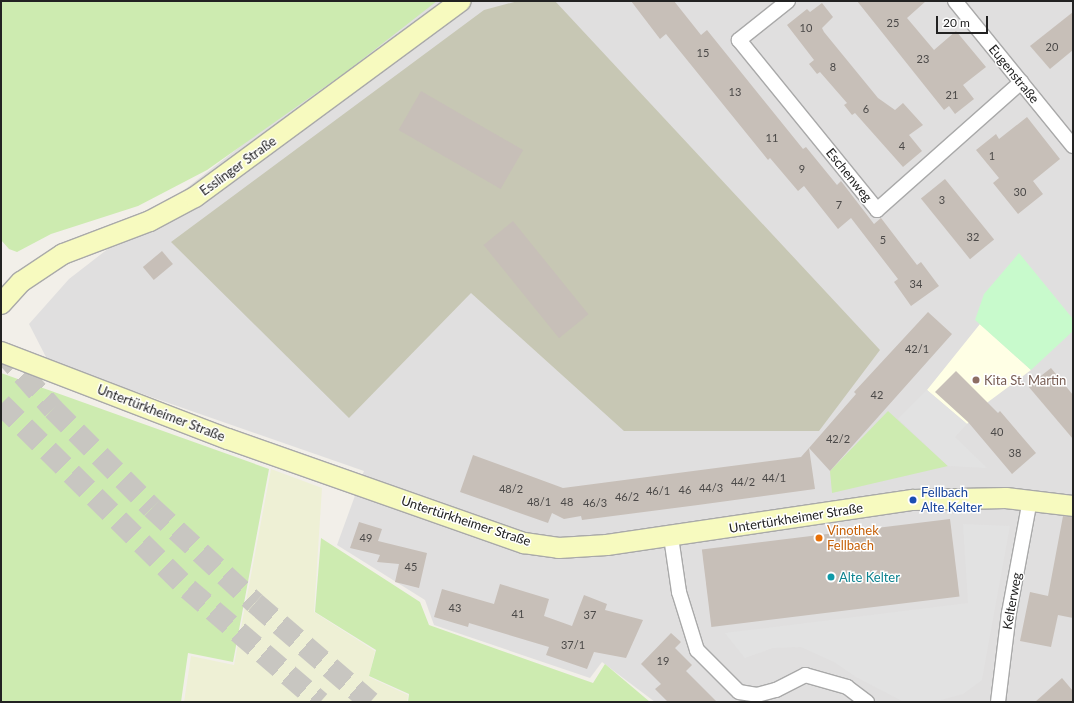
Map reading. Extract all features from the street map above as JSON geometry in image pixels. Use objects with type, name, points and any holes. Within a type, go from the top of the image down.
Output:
[{"type":"main road","name":"Esslinger Straße","points":[[1,304],[21,282],[63,254],[150,221],[195,197],[461,1]]},
{"type":"main road","name":"Untertürkheimer Straße","points":[[1,352],[235,441],[524,543],[559,548],[606,546],[913,500],[1030,500],[1073,506]]},
{"type":"street","name":"Eschenweg","points":[[788,1],[739,40],[878,210],[1021,82]]},
{"type":"street","name":"Eugenstraße","points":[[955,1],[1073,146]]},
{"type":"street","name":"Kelterweg","points":[[996,702],[1009,613],[1030,500]]},
{"type":"street","points":[[671,536],[678,592],[697,650],[739,692],[758,695],[776,690],[805,675],[847,687],[867,702]]},
{"type":"shaded area","points":[[428,1],[1073,1],[1073,702],[655,702],[602,662],[590,678],[434,625],[425,600],[337,545],[364,471],[48,361],[29,324],[69,279]]},
{"type":"shaded area","points":[[518,1],[555,1],[880,350],[819,431],[624,431],[471,293],[349,418],[171,242],[484,10]]},
{"type":"shaded area","name":"Kita St. Martin","points":[[980,324],[1031,370],[988,402],[967,424],[927,390]]},
{"type":"shaded area","points":[[927,390],[967,424],[955,437],[987,468],[948,466],[898,419]]},
{"type":"shaded area","points":[[271,469],[322,488],[314,612],[375,651],[369,677],[408,695],[407,702],[184,702],[191,656],[234,665]]},
{"type":"shaded area","points":[[963,524],[1010,526],[982,680],[963,694],[941,700],[904,702],[856,677],[834,662],[801,647],[773,648],[745,658],[725,633],[968,603]]},
{"type":"green space","points":[[1,1],[437,1],[346,72],[207,170],[138,206],[51,234],[17,252],[9,249],[1,240]]},
{"type":"green space","points":[[1019,253],[1073,319],[1073,331],[1031,370],[975,320],[984,294]]},
{"type":"green space","points":[[1,373],[269,469],[233,662],[188,653],[181,702],[1,702]]},
{"type":"green space","points":[[888,411],[948,466],[832,493],[830,471]]},
{"type":"green space","points":[[321,538],[420,602],[429,625],[593,683],[605,664],[650,702],[408,702],[409,694],[369,676],[376,650],[315,612]]},
{"type":"building","points":[[631,1],[674,1],[701,35],[707,30],[803,149],[806,147],[837,185],[841,181],[874,224],[881,218],[917,265],[921,262],[939,286],[911,306],[894,282],[898,279],[851,218],[838,229],[804,186],[798,191],[770,158],[768,160],[666,34],[660,39]]},
{"type":"building","points":[[857,1],[926,1],[907,18],[934,50],[956,31],[986,67],[963,85],[974,99],[955,114],[949,106],[944,110]]},
{"type":"building","points":[[822,3],[833,17],[822,28],[824,32],[878,98],[895,110],[903,103],[923,125],[909,135],[922,151],[903,167],[855,113],[852,115],[844,105],[847,103],[820,72],[817,74],[809,64],[814,60],[787,25],[807,9],[810,12]]},
{"type":"building","points":[[1073,12],[1073,50],[1050,69],[1030,46]]},
{"type":"building","points":[[421,91],[523,150],[501,189],[398,130]]},
{"type":"building","points":[[1027,117],[1060,159],[1033,181],[1043,194],[1018,214],[993,183],[999,178],[976,150],[996,134],[999,139]]},
{"type":"building","points":[[945,179],[994,240],[970,259],[921,199]]},
{"type":"building","points":[[513,221],[589,314],[559,338],[483,245]]},
{"type":"building","points":[[162,251],[173,264],[154,280],[143,267]]},
{"type":"building","points":[[928,312],[952,334],[830,471],[809,448],[856,394],[854,392]]},
{"type":"building","points":[[1051,368],[1073,395],[1073,439],[1028,386]]},
{"type":"building","points":[[956,371],[998,413],[1000,411],[1036,453],[1012,474],[968,422],[935,392]]},
{"type":"building","points":[[809,448],[815,489],[582,520],[581,516],[564,519],[552,513],[548,523],[460,492],[473,455],[563,488],[801,457]]},
{"type":"building","points":[[1063,516],[1073,517],[1073,618],[1058,615],[1051,647],[1020,641],[1030,592],[1048,596]]},
{"type":"building","name":"Alte Kelter","points":[[950,519],[960,596],[711,627],[702,549]]},
{"type":"building","points":[[359,522],[382,529],[378,541],[427,553],[419,588],[395,582],[399,564],[377,562],[380,555],[350,548]]},
{"type":"building","points":[[500,584],[549,599],[544,616],[572,626],[584,595],[607,604],[605,610],[643,620],[626,658],[594,652],[587,669],[546,655],[549,647],[469,623],[468,627],[434,617],[442,589],[494,604]]},
{"type":"building","points":[[671,633],[681,642],[675,648],[692,665],[686,671],[717,702],[668,702],[655,689],[661,684],[641,664]]},
{"type":"building","points":[[1062,678],[1073,691],[1073,702],[1035,702]]},
{"type":"tunnel","points":[[1,350],[53,409],[152,508],[255,603],[370,702]]},
{"type":"tunnel","points":[[1,404],[188,589],[320,702]]},
{"type":"place","name":"Kita St. Martin","points":[[976,380]]},
{"type":"place","name":"Fellbach Alte Kelter","points":[[913,500]]},
{"type":"place","name":"Vinothek Fellbach","points":[[819,538]]},
{"type":"place","name":"Alte Kelter","points":[[831,577]]}]
